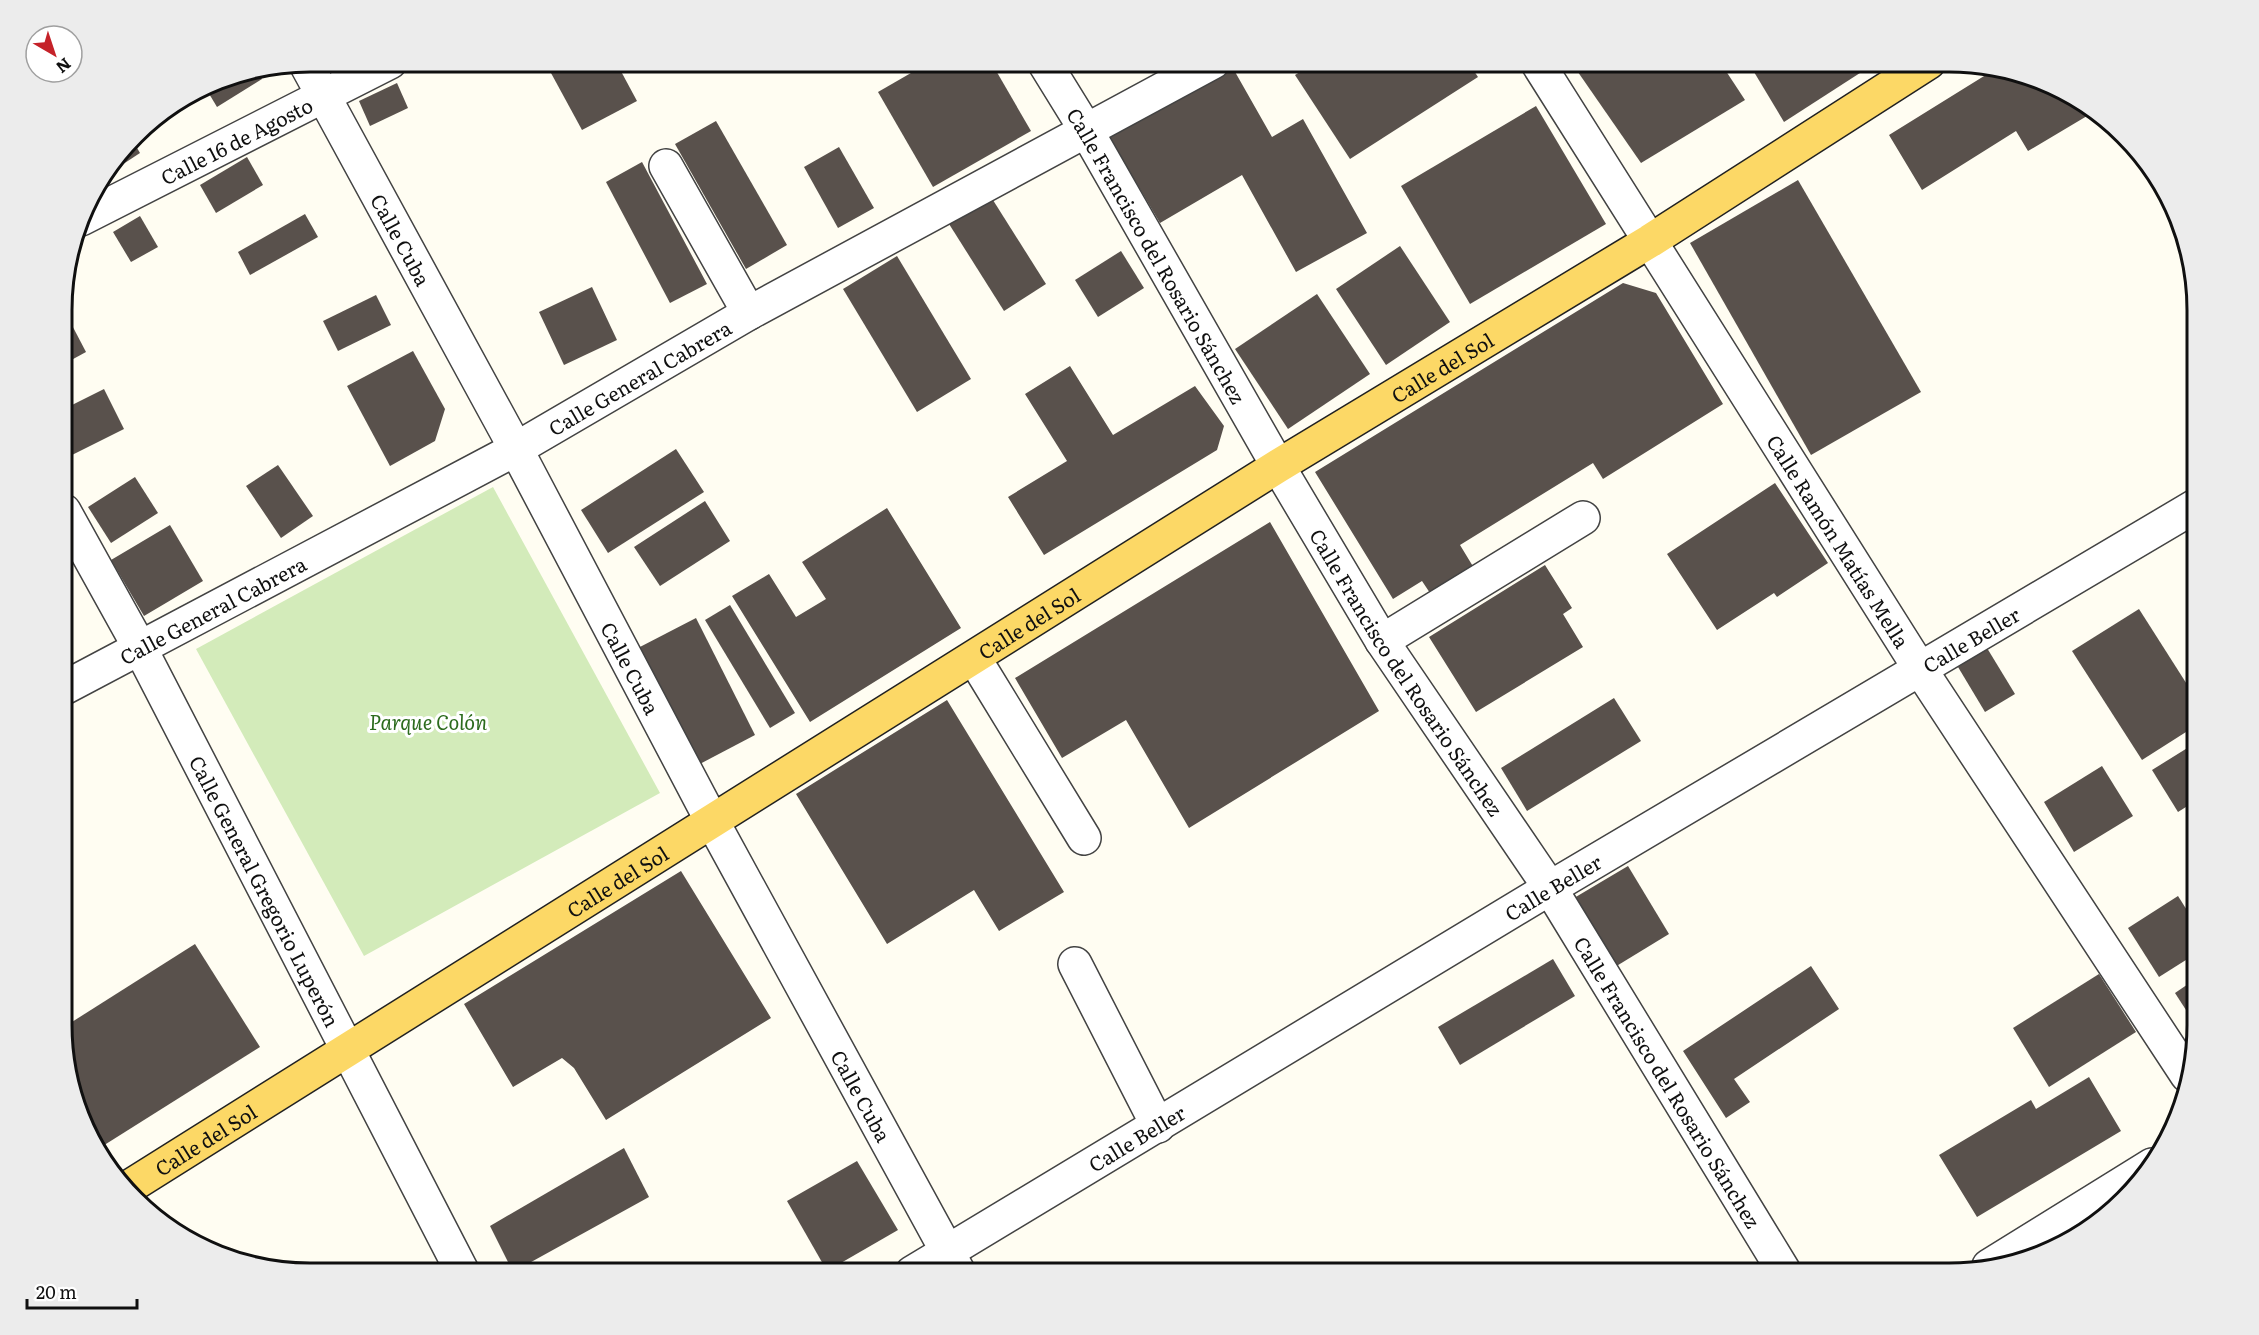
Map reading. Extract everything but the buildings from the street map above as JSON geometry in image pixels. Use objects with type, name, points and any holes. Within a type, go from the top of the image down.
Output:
[{"type":"main road","name":"Calle del Sol","points":[[133,1184],[1278,466],[1650,241],[1913,72]]},
{"type":"street","name":"Calle Cuba","points":[[311,72],[516,449],[712,821],[954,1263]]},
{"type":"street","name":"Calle 16 de Agosto","points":[[93,213],[370,72]]},
{"type":"street","name":"Calle Francisco del Rosario Sánchez","points":[[1050,72],[1382,641],[1550,888],[1779,1263]]},
{"type":"street","name":"Calle General Cabrera","points":[[72,684],[516,449],[749,313],[1194,72]]},
{"type":"street","name":"Calle Ramón Matías Mella","points":[[1543,72],[1920,669],[2183,1068]]},
{"type":"street","points":[[666,166],[749,313]]},
{"type":"street","name":"Calle Beller","points":[[954,1263],[1158,1126],[1550,888],[2187,512]]},
{"type":"street","points":[[1382,641],[1583,518]]},
{"type":"street","name":"Calle General Gregorio Luperón","points":[[72,525],[140,648],[457,1263]]},
{"type":"street","points":[[974,658],[1084,838]]},
{"type":"street","points":[[1076,964],[1158,1126]]},
{"type":"street","points":[[2005,1256],[2132,1178]]},
{"type":"green space","name":"Parque Colón","points":[[493,487],[660,793],[364,956],[196,649]]}]
